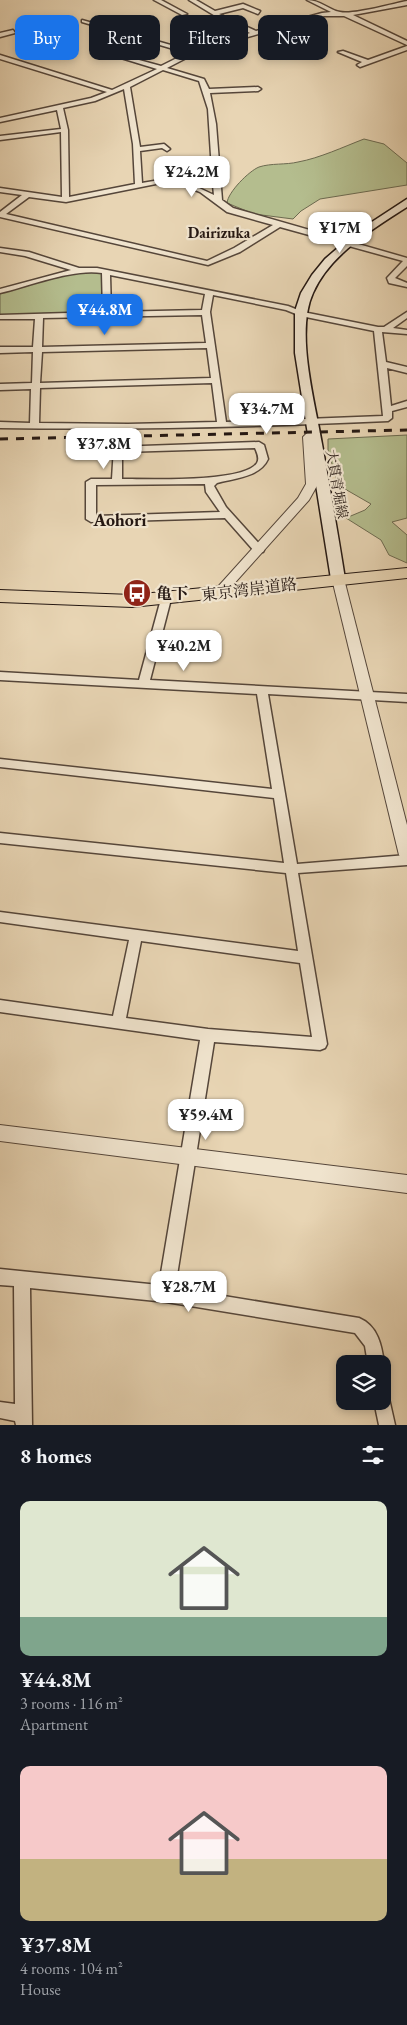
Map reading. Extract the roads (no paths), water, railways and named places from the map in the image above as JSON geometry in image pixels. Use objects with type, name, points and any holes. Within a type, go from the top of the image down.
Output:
[{"type":"highway","name":"東京湾岸道路","points":[[0,596],[85,600],[166,599],[407,573]]},
{"type":"main road","name":"大貫青堀線","points":[[338,579],[302,353],[301,314],[305,296],[315,278],[327,263],[348,245],[407,202]]},
{"type":"street","points":[[157,0],[184,14]]},
{"type":"street","points":[[192,0],[255,33]]},
{"type":"street","points":[[310,0],[337,13]]},
{"type":"street","points":[[248,35],[324,14],[345,14],[407,4]]},
{"type":"street","points":[[214,13],[243,6],[258,12]]},
{"type":"street","points":[[345,14],[405,41]]},
{"type":"street","points":[[84,21],[170,46]]},
{"type":"street","points":[[0,35],[12,32]]},
{"type":"street","points":[[341,52],[364,63],[407,48]]},
{"type":"street","points":[[1,57],[113,92]]},
{"type":"street","points":[[132,60],[202,80],[207,91],[213,132],[215,181],[218,200]]},
{"type":"street","points":[[0,120],[93,100],[127,86],[178,60]]},
{"type":"street","points":[[127,86],[139,185]]},
{"type":"street","points":[[207,91],[258,89]]},
{"type":"street","points":[[59,108],[65,130],[66,200]]},
{"type":"street","points":[[0,138],[65,130]]},
{"type":"street","points":[[136,150],[164,146],[167,149]]},
{"type":"street","points":[[0,190],[66,200],[171,179],[215,173]]},
{"type":"street","points":[[171,179],[197,188],[218,200],[230,210],[281,223],[348,245],[407,261],[391,278],[392,281],[407,285]]},
{"type":"street","points":[[0,215],[26,195]]},
{"type":"street","points":[[0,215],[208,264],[237,250],[281,223]]},
{"type":"street","points":[[0,250],[26,254],[79,270],[106,272],[288,308],[301,314],[378,329],[407,332]]},
{"type":"street","points":[[0,291],[79,270]]},
{"type":"street","points":[[106,272],[108,314]]},
{"type":"street","points":[[209,293],[206,312],[222,424]]},
{"type":"street","points":[[0,317],[206,312]]},
{"type":"street","points":[[387,329],[407,314]]},
{"type":"street","points":[[34,425],[34,386],[39,316]]},
{"type":"street","points":[[0,425],[128,427],[222,424],[313,428],[388,418],[378,329]]},
{"type":"street","points":[[0,350],[211,345]]},
{"type":"street","points":[[382,364],[407,370]]},
{"type":"street","points":[[0,387],[215,380]]},
{"type":"street","points":[[387,410],[407,404]]},
{"type":"street","points":[[220,593],[302,500],[312,484],[309,437],[313,428]]},
{"type":"street","points":[[117,481],[117,449],[258,445],[263,459],[260,466],[251,471],[214,481],[91,482],[90,519],[228,515]]},
{"type":"street","points":[[214,481],[209,485],[210,490],[228,515],[259,550]]},
{"type":"street","points":[[338,579],[407,855]]},
{"type":"street","points":[[144,682],[166,599]]},
{"type":"street","points":[[0,676],[144,682],[407,698]]},
{"type":"street","points":[[0,1006],[208,1035],[320,1044],[262,690]]},
{"type":"street","points":[[0,764],[279,794]]},
{"type":"street","points":[[0,838],[292,868],[407,860]]},
{"type":"street","points":[[0,917],[306,958]]},
{"type":"street","points":[[118,1023],[136,935]]},
{"type":"street","points":[[166,1294],[208,1035]]},
{"type":"street","points":[[0,1133],[190,1155],[407,1184]]},
{"type":"street","points":[[0,1277],[166,1294],[359,1326],[373,1343],[375,1355]]},
{"type":"street","points":[[0,1410],[23,1419],[22,1280]]},
{"type":"street","points":[[384,1410],[387,1425]]},
{"type":"railway","points":[[0,439],[407,430]]},
{"type":"place","name":"亀下","points":[[137,593]]},
{"type":"district","name":"Dairizuka","points":[[219,233]]},
{"type":"district","name":"Aohori","points":[[120,520]]}]
